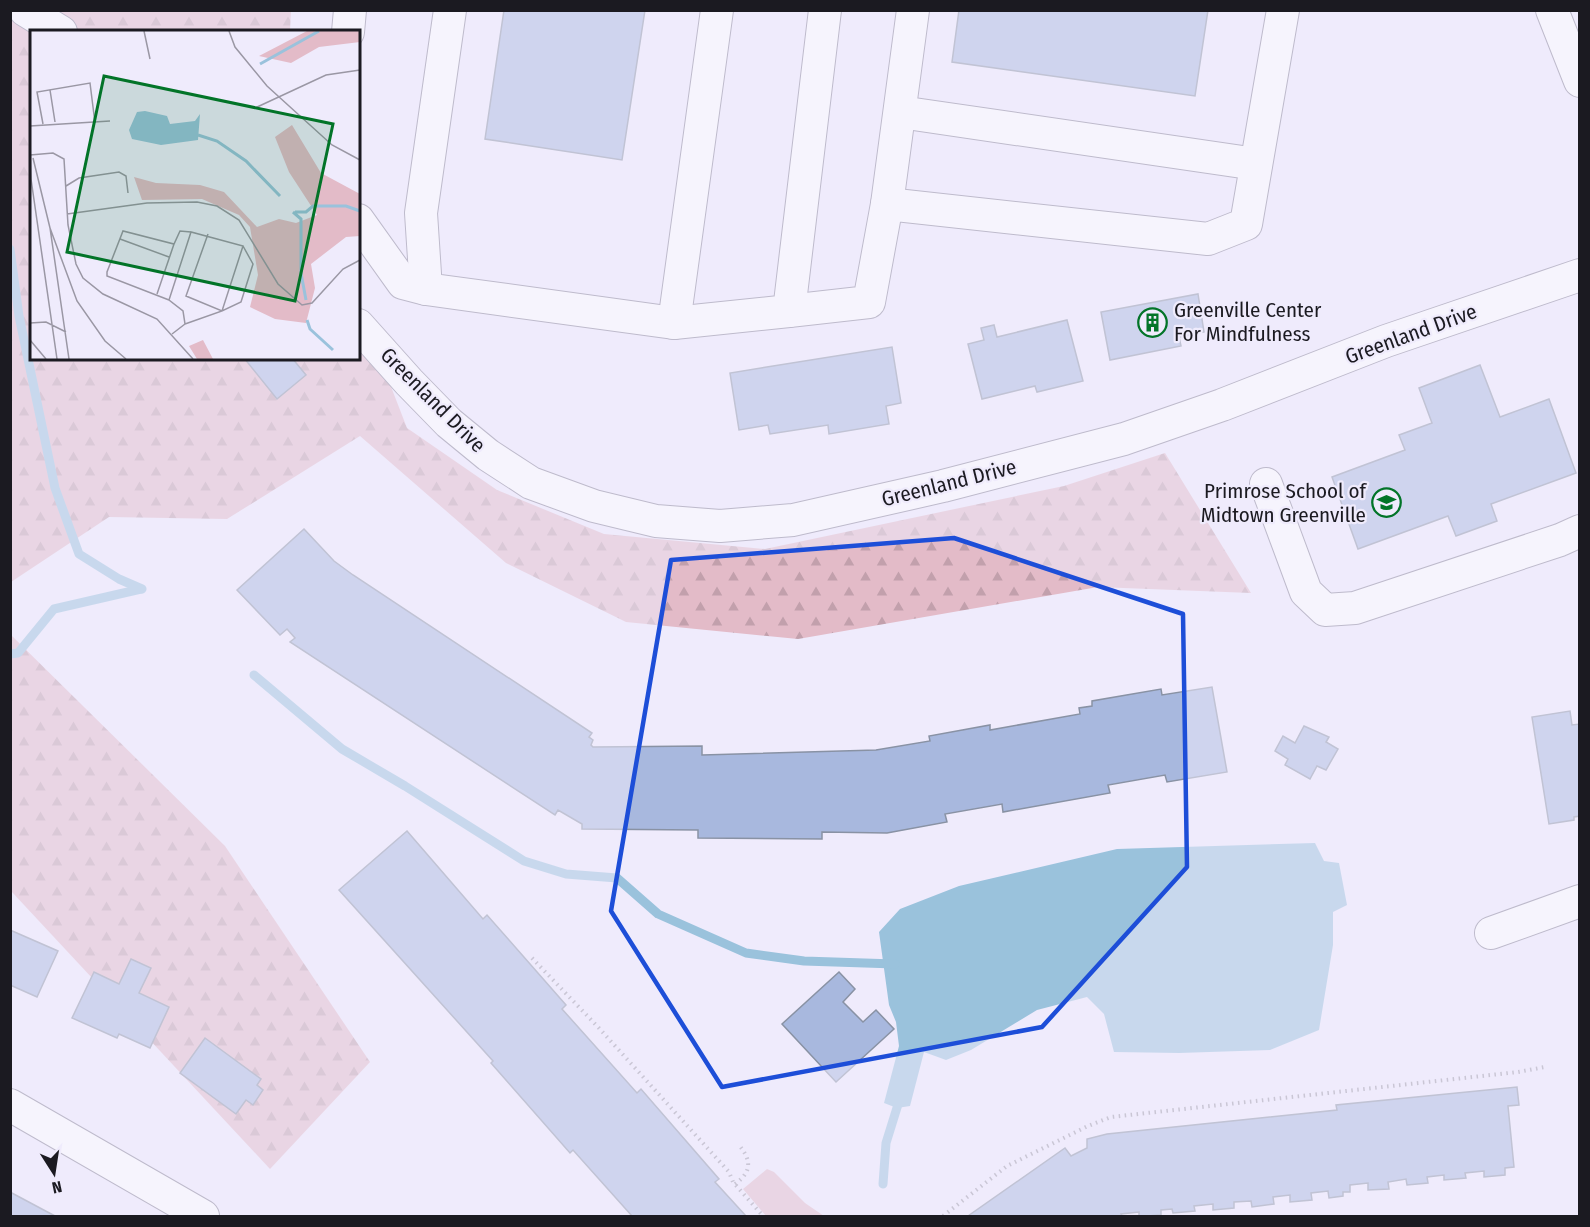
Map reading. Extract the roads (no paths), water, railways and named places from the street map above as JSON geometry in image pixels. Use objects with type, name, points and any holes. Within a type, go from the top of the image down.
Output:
[{"type":"street","points":[[25,10],[59,30]]},
{"type":"street","points":[[348,30],[350,10]]},
{"type":"street","points":[[426,289],[421,213],[450,10]]},
{"type":"street","points":[[674,323],[717,10]]},
{"type":"street","points":[[789,311],[825,10]]},
{"type":"street","points":[[360,223],[403,283],[426,289],[674,323],[869,302],[887,204],[913,10]]},
{"type":"street","points":[[887,204],[1208,239],[1246,224],[1283,10]]},
{"type":"street","points":[[1552,10],[1580,81]]},
{"type":"street","points":[[900,112],[1256,164]]},
{"type":"street","name":"Greenland Drive","points":[[360,326],[449,423],[488,455],[531,483],[594,506],[656,521],[720,526],[793,520],[943,486],[1124,440],[1222,405],[1386,341],[1580,275]]},
{"type":"street","points":[[1266,484],[1306,592],[1325,610],[1355,608],[1560,540],[1580,531]]},
{"type":"street","points":[[1491,933],[1580,901]]},
{"type":"street","points":[[10,1105],[203,1216]]},
{"type":"water","points":[[1315,843],[1324,861],[1339,863],[1347,905],[1333,912],[1333,945],[1319,1030],[1270,1050],[1179,1053],[1114,1052],[1104,1014],[1087,997],[1037,1010],[971,1050],[946,1060],[924,1052],[910,1106],[897,1108],[884,1103],[899,1046],[896,1022],[889,1005],[879,932],[900,909],[959,886],[1117,849]]},
{"type":"waterway","points":[[10,249],[19,316],[55,488],[79,554],[119,579],[142,589]]},
{"type":"waterway","points":[[10,654],[18,653],[54,609],[141,589]]},
{"type":"waterway","points":[[254,675],[342,749],[524,861],[566,874],[617,878],[658,914],[746,953],[804,961],[895,964]]},
{"type":"waterway","points":[[883,1184],[886,1143],[900,1098]]},
{"type":"place","name":"Greenville Center For Mindfulness","points":[[1153,322]]},
{"type":"place","name":"Primrose School of Midtown Greenville","points":[[1387,503]]}]
